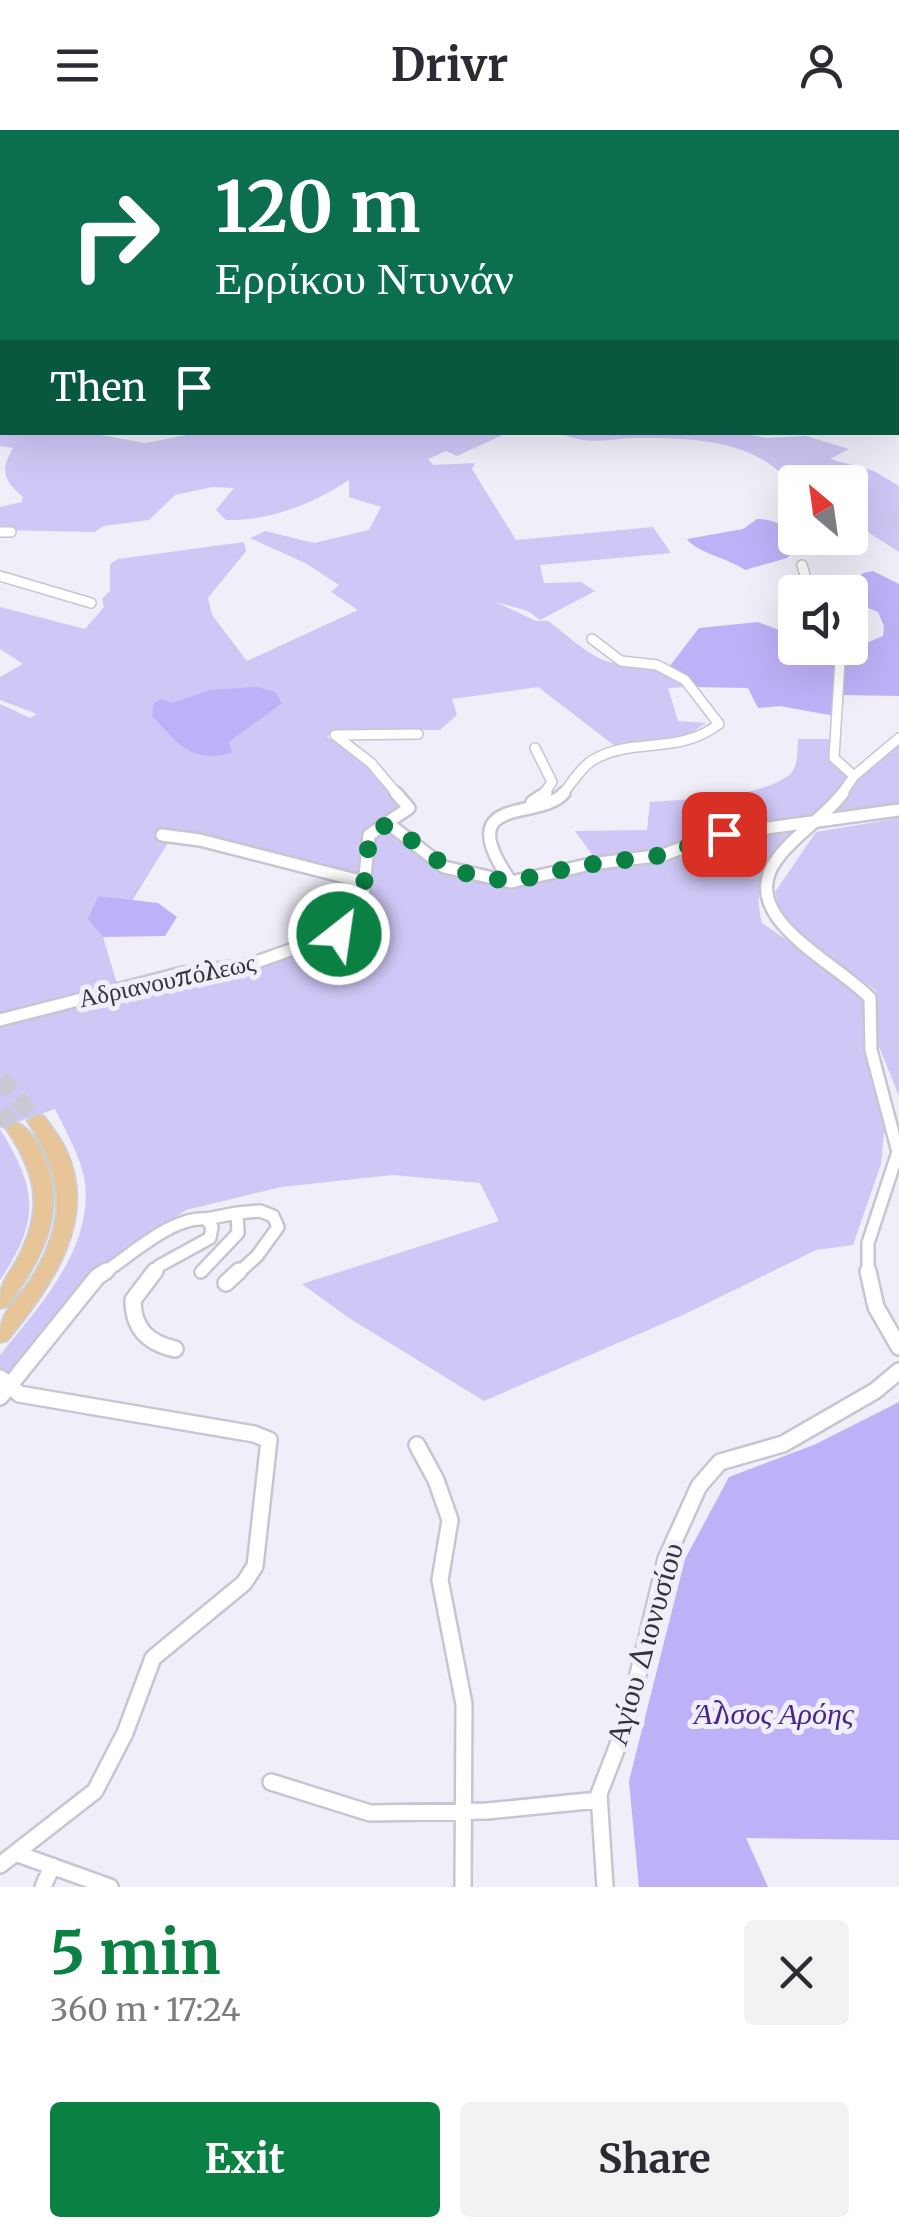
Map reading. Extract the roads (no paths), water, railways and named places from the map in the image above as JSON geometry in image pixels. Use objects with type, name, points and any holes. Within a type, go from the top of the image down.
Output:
[{"type":"main road","points":[[0,1336],[50,1264],[69,1207],[61,1157],[37,1122]]},
{"type":"main road","points":[[0,1301],[33,1250],[44,1211],[40,1167],[16,1129]]},
{"type":"street","points":[[802,566],[805,575]]},
{"type":"street","points":[[0,576],[91,604]]},
{"type":"street","points":[[529,804],[557,800],[591,761],[607,754],[698,740],[719,724],[685,680],[656,665],[622,661],[592,639]]},
{"type":"street","points":[[840,665],[834,758],[854,776]]},
{"type":"street","name":"Αδριανουπόλεως","points":[[0,1020],[183,974],[243,966],[347,931],[360,920],[368,869],[368,835],[404,816],[409,807],[370,762],[335,735],[418,734]]},
{"type":"street","points":[[899,738],[854,776],[834,805],[783,848],[768,881],[768,901],[781,926],[862,986],[870,998],[872,1050],[898,1152],[868,1243],[866,1264],[876,1307],[899,1348]]},
{"type":"street","points":[[511,882],[491,847],[492,828],[498,818],[545,794],[552,782],[534,748]]},
{"type":"street","points":[[389,824],[444,868],[511,882],[578,866],[663,855],[716,836],[899,810]]},
{"type":"street","points":[[162,835],[200,840],[364,882]]},
{"type":"street","points":[[0,1865],[95,1790],[118,1747],[156,1653],[253,1572],[271,1446],[269,1440],[254,1434],[38,1398],[3,1387],[98,1277],[170,1230],[194,1218],[260,1211],[273,1216],[278,1227],[257,1256],[226,1282]]},
{"type":"street","points":[[201,1272],[238,1234],[237,1213]]},
{"type":"street","points":[[175,1349],[153,1344],[143,1334],[134,1317],[133,1300],[159,1266],[210,1238],[212,1228],[206,1219]]},
{"type":"street","name":"Αγίου Διονυσίου","points":[[598,1800],[626,1724],[666,1559],[706,1475],[720,1462],[767,1450],[793,1438],[875,1392],[899,1370]]},
{"type":"street","points":[[417,1445],[450,1515],[440,1580],[464,1704],[463,1887]]},
{"type":"street","points":[[272,1782],[357,1812],[462,1812],[598,1800],[605,1887]]},
{"type":"street","points":[[15,1853],[110,1887]]},
{"type":"street","points":[[43,1887],[52,1866]]},
{"type":"tunnel","points":[[0,1078],[37,1121]]},
{"type":"tunnel","points":[[0,1111],[16,1129]]},
{"type":"park label","name":"Άλσος Αρόης","points":[[774,1714]]}]
